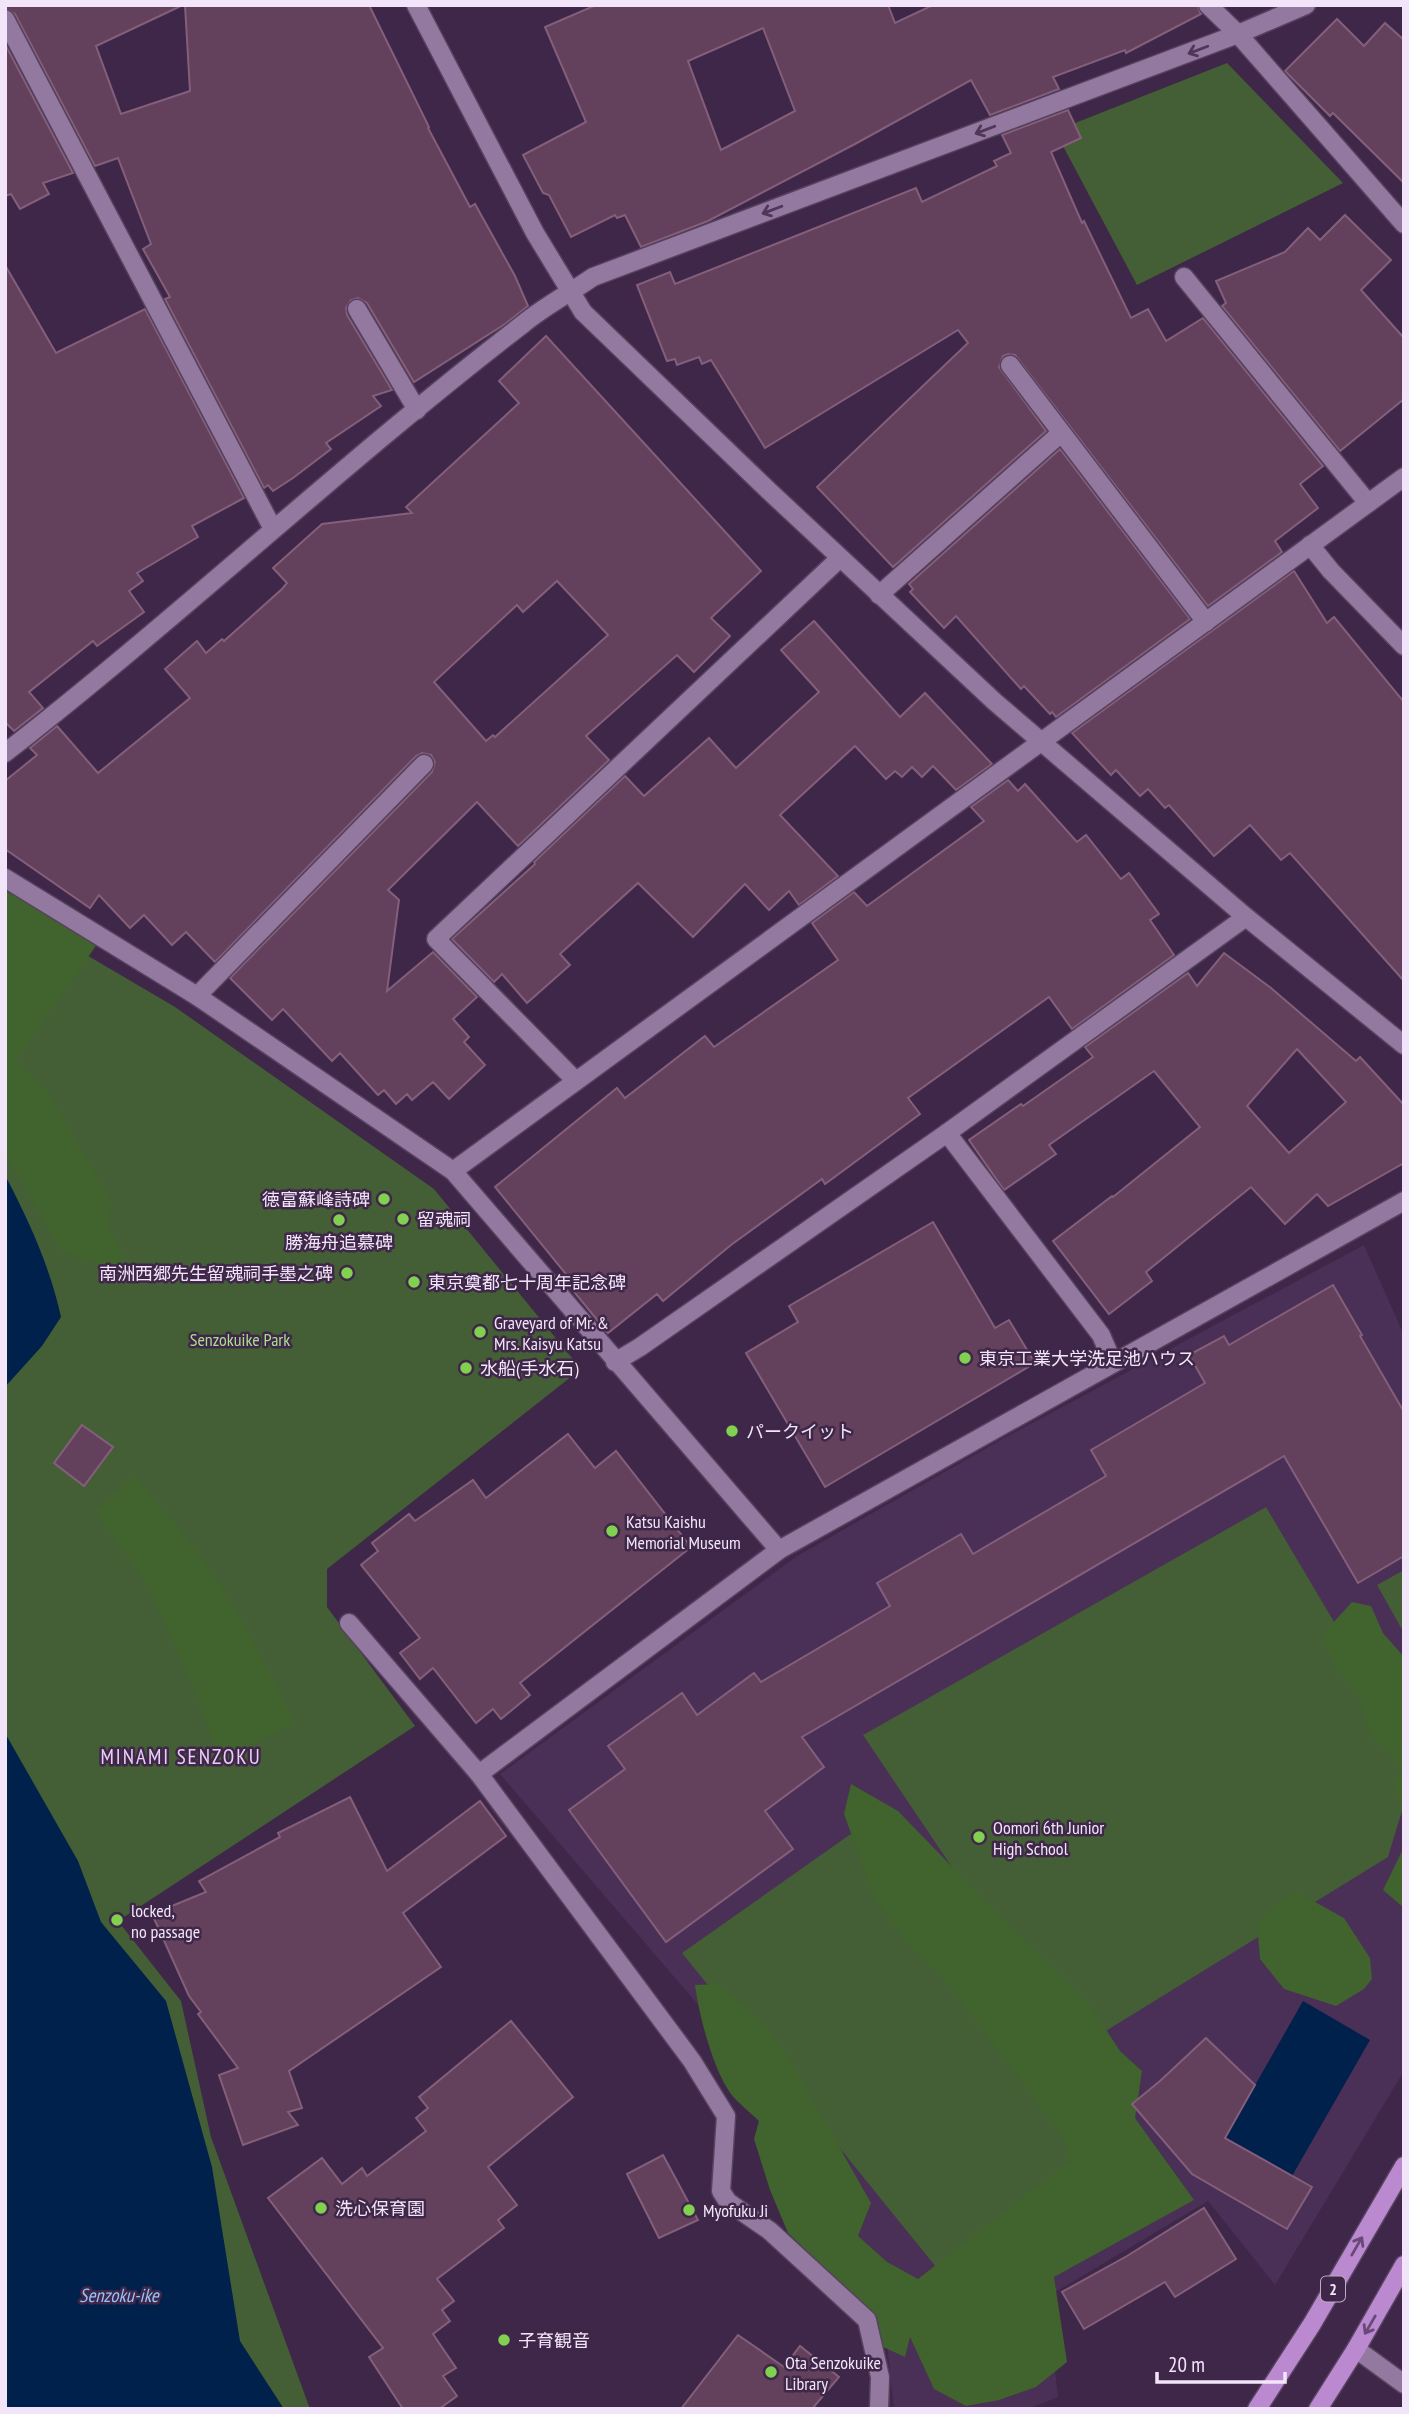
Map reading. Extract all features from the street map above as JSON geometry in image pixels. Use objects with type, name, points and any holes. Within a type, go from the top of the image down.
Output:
[{"type":"main road","name":"2","points":[[1257,2409],[1312,2324],[1404,2166]]},
{"type":"main road","points":[[1318,2409],[1404,2265]]},
{"type":"street","points":[[416,5],[535,233],[583,312],[878,595],[995,702],[1246,917],[1404,1045]]},
{"type":"street","points":[[1208,5],[1238,34],[1404,224]]},
{"type":"street","points":[[5,753],[96,682],[273,529],[524,323],[593,276],[1238,34],[1306,5]]},
{"type":"street","points":[[5,19],[273,529]]},
{"type":"street","points":[[1184,277],[1368,503]]},
{"type":"street","points":[[357,309],[417,410]]},
{"type":"street","points":[[1010,365],[1206,622]]},
{"type":"street","points":[[878,595],[1062,433]]},
{"type":"street","points":[[453,1171],[1404,477]]},
{"type":"street","points":[[1310,545],[1331,571],[1404,646]]},
{"type":"street","points":[[576,1081],[436,939],[840,558]]},
{"type":"street","points":[[197,996],[424,764]]},
{"type":"street","points":[[5,878],[197,996],[453,1171],[779,1550]]},
{"type":"street","points":[[615,1362],[947,1133],[1246,917]]},
{"type":"street","points":[[947,1133],[1101,1335],[1114,1363]]},
{"type":"street","points":[[479,1774],[779,1550],[1404,1201]]},
{"type":"street","points":[[349,1623],[479,1774],[684,2050],[726,2116],[721,2191],[728,2202],[770,2231],[867,2320],[880,2377],[879,2409]]},
{"type":"street","points":[[1356,2349],[1404,2384]]},
{"type":"shaded area","name":"Oomori 6th Junior High School","points":[[1364,1245],[1404,1335],[1404,2071],[1275,2285],[1208,2201],[1047,2297],[1058,2397],[1028,2409],[894,2409],[884,2314],[784,2105],[500,1774],[797,1556],[1006,1437]]},
{"type":"green space","points":[[1227,63],[1343,183],[1137,285],[1055,131]]},
{"type":"green space","points":[[5,891],[102,937],[16,1061],[48,1092],[112,1203],[107,1222],[129,1268],[111,1268],[61,1251],[5,1153]]},
{"type":"green space","name":"Senzokuike Park","points":[[5,907],[175,1007],[434,1189],[581,1369],[327,1569],[327,1607],[415,1726],[118,1921],[181,2001],[211,2137],[310,2409],[5,2409]]},
{"type":"green space","points":[[134,1475],[197,1550],[237,1612],[295,1722],[221,1763],[195,1691],[147,1584],[95,1512]]},
{"type":"green space","points":[[1266,1507],[1404,1740],[1404,1804],[1388,1857],[1075,2050],[863,1735]]},
{"type":"green space","points":[[1404,1570],[1404,1633],[1377,1585]]},
{"type":"green space","points":[[1352,1602],[1371,1606],[1383,1633],[1404,1657],[1404,1805],[1394,1787],[1402,1772],[1391,1754],[1371,1737],[1358,1692],[1335,1668],[1322,1635]]},
{"type":"green space","points":[[851,1784],[898,1811],[1088,2002],[1120,2051],[1142,2071],[1135,2118],[1194,2200],[1054,2277],[1067,2362],[1036,2387],[999,2400],[966,2406],[934,2389],[910,2337],[905,2357],[881,2346],[851,2293],[788,2233],[770,2190],[754,2139],[759,2121],[734,2098],[724,2084],[700,2011],[695,1985],[720,1984],[762,2023],[786,2053],[871,2203],[858,2236],[887,2262],[918,2279],[1071,2160],[1063,2137],[942,1976],[904,1939],[874,1897],[844,1814]]},
{"type":"green space","points":[[865,1824],[1099,2157],[936,2267],[682,1953]]},
{"type":"green space","points":[[1404,1847],[1404,1908],[1383,1890]]},
{"type":"green space","points":[[1297,1892],[1344,1918],[1370,1958],[1372,1979],[1364,1989],[1336,2006],[1284,1989],[1260,1959],[1257,1923],[1279,1902]]},
{"type":"water","points":[[5,1175],[38,1244],[61,1317],[42,1346],[5,1387]]},
{"type":"water","name":"Senzoku-ike","points":[[5,1733],[78,1861],[101,1922],[166,2001],[212,2167],[240,2341],[284,2409],[5,2409]]},
{"type":"water","points":[[1303,2001],[1370,2040],[1292,2176],[1225,2138]]},
{"type":"building","points":[[5,5],[183,5],[96,46],[121,114],[190,91],[185,5],[369,5],[428,128],[470,207],[475,204],[515,276],[528,306],[505,324],[414,382],[367,303],[358,298],[351,300],[346,308],[347,315],[392,390],[373,396],[381,406],[326,443],[331,449],[273,491],[268,485],[264,488],[165,299],[170,297],[143,249],[151,244],[118,158],[95,166],[15,14],[5,8]]},
{"type":"building","points":[[596,5],[888,5],[895,23],[933,5],[1197,5],[1201,14],[1126,53],[1125,50],[1053,77],[1059,89],[990,115],[971,80],[708,221],[641,247],[625,215],[617,218],[615,215],[571,237],[549,195],[543,193],[523,155],[586,122],[545,27]],"holes":[[[763,28],[795,111],[721,150],[688,61]]]},
{"type":"building","points":[[1337,19],[1364,46],[1385,23],[1404,40],[1404,183],[1333,113],[1330,116],[1285,71]]},
{"type":"building","points":[[5,44],[73,173],[43,183],[49,194],[20,209],[11,194],[5,196]]},
{"type":"building","points":[[1068,110],[1081,138],[1051,152],[1082,223],[1084,221],[1131,318],[1148,309],[1166,341],[1203,318],[1323,466],[1300,484],[1318,508],[1275,541],[1282,552],[1208,606],[1015,355],[1003,356],[999,367],[1046,431],[893,567],[817,487],[968,343],[958,330],[765,448],[711,360],[702,364],[699,357],[677,365],[675,359],[667,361],[637,285],[670,272],[675,284],[916,188],[922,202],[997,166],[994,161],[1011,153],[1002,135]]},
{"type":"building","points":[[1345,215],[1391,260],[1361,290],[1404,338],[1404,399],[1340,451],[1222,306],[1226,303],[1216,281],[1285,252],[1308,228],[1320,240]]},
{"type":"building","points":[[5,265],[56,353],[145,309],[244,498],[192,526],[198,537],[137,573],[143,581],[129,591],[144,612],[97,646],[93,641],[29,692],[43,708],[14,731],[5,722]]},
{"type":"building","points":[[546,336],[761,571],[711,618],[730,636],[694,672],[677,655],[586,736],[609,760],[518,846],[477,802],[388,890],[399,900],[387,991],[433,952],[477,997],[453,1019],[469,1037],[464,1042],[485,1065],[449,1099],[433,1082],[412,1100],[407,1094],[396,1104],[384,1090],[378,1095],[340,1053],[332,1061],[283,1009],[272,1020],[230,978],[432,772],[435,762],[431,755],[422,753],[416,756],[215,962],[186,932],[172,945],[144,915],[130,928],[99,895],[90,908],[5,849],[5,781],[37,755],[30,748],[57,726],[98,773],[190,698],[165,669],[197,641],[206,653],[222,639],[224,641],[282,589],[287,583],[273,568],[322,524],[412,513],[406,507],[519,403],[499,381]],"holes":[[[557,581],[608,635],[495,737],[493,735],[486,741],[434,682],[517,605],[523,612]]]},
{"type":"building","points":[[1060,449],[1190,619],[1056,717],[1024,686],[1021,689],[956,616],[944,628],[910,592],[913,589],[909,584]]},
{"type":"building","points":[[1294,571],[1327,623],[1334,617],[1404,702],[1404,981],[1290,853],[1281,860],[1250,825],[1214,856],[1169,805],[1165,808],[1148,789],[1140,796],[1116,770],[1111,775],[1072,733]]},
{"type":"building","points":[[814,621],[900,717],[925,693],[992,764],[956,790],[933,766],[922,777],[912,767],[902,777],[895,771],[886,779],[855,746],[780,815],[838,876],[799,905],[789,891],[769,910],[745,884],[693,937],[638,883],[560,954],[570,965],[527,1003],[502,974],[494,982],[452,939],[535,864],[534,862],[625,776],[644,796],[709,738],[736,768],[819,692],[781,650]]},
{"type":"building","points":[[1008,780],[1018,791],[1025,784],[1077,842],[1086,835],[1121,879],[1129,873],[1159,914],[1150,920],[1174,955],[1072,1029],[1049,997],[908,1098],[920,1114],[825,1184],[822,1179],[731,1245],[663,1301],[657,1294],[608,1333],[570,1287],[574,1284],[495,1187],[617,1088],[625,1098],[705,1036],[714,1047],[838,960],[812,923],[854,892],[867,906],[984,821],[971,807]]},
{"type":"building","points":[[1224,953],[1271,988],[1356,1061],[1360,1057],[1404,1105],[1404,1163],[1328,1206],[1317,1194],[1285,1224],[1251,1187],[1146,1272],[1152,1281],[1109,1314],[1053,1241],[1200,1127],[1154,1071],[1049,1145],[1056,1154],[1004,1190],[969,1140],[1093,1057],[1085,1047],[1188,973],[1197,986]],"holes":[[[1297,1049],[1346,1102],[1289,1153],[1247,1106]]]},
{"type":"building","name":"東京工業大学洗足池ハウス","points":[[933,1222],[995,1328],[1009,1320],[1035,1363],[825,1487],[746,1353],[798,1322],[789,1306]]},
{"type":"building","points":[[1333,1285],[1404,1412],[1404,1556],[1358,1583],[1284,1456],[802,1737],[824,1767],[765,1811],[793,1849],[666,1942],[569,1810],[625,1769],[608,1746],[682,1693],[697,1715],[754,1673],[761,1682],[890,1606],[877,1583],[961,1534],[973,1554],[1106,1476],[1091,1450],[1205,1383],[1189,1355],[1224,1336],[1229,1345]]},
{"type":"building","points":[[82,1425],[113,1447],[84,1486],[54,1463]]},
{"type":"building","points":[[568,1434],[595,1468],[616,1451],[691,1547],[520,1683],[530,1695],[501,1719],[493,1709],[476,1723],[433,1668],[420,1679],[400,1653],[420,1638],[361,1565],[378,1551],[372,1543],[409,1514],[415,1521],[473,1480],[486,1498]]},
{"type":"building","points":[[350,1797],[387,1871],[480,1801],[506,1836],[403,1913],[441,1967],[289,2071],[302,2108],[288,2112],[298,2125],[243,2145],[219,2075],[238,2068],[198,2014],[201,2012],[189,1996],[152,1914],[206,1892],[199,1881],[280,1837],[278,1833]]},
{"type":"building","points":[[511,2021],[573,2097],[488,2167],[517,2205],[498,2220],[504,2228],[437,2279],[454,2301],[442,2310],[450,2321],[433,2334],[456,2368],[443,2376],[457,2396],[439,2409],[403,2409],[369,2357],[383,2348],[268,2198],[322,2158],[342,2184],[362,2168],[367,2176],[426,2131],[416,2118],[428,2108],[419,2097]]},
{"type":"building","points":[[1206,2038],[1255,2085],[1225,2138],[1312,2187],[1287,2229],[1192,2174],[1132,2104]]},
{"type":"building","points":[[663,2155],[698,2220],[659,2238],[627,2174]]},
{"type":"building","points":[[1204,2208],[1236,2259],[1175,2297],[1165,2282],[1084,2329],[1062,2292],[1127,2256]]},
{"type":"building","name":"Ota Senzokuike Library","points":[[738,2335],[784,2367],[800,2346],[839,2377],[812,2409],[681,2409]]},
{"type":"place","name":"徳富蘇峰詩碑","points":[[384,1199]]},
{"type":"place","name":"留魂祠","points":[[403,1219]]},
{"type":"place","name":"勝海舟追慕碑","points":[[339,1220]]},
{"type":"place","name":"南洲西郷先生留魂祠手墨之碑","points":[[347,1273]]},
{"type":"place","name":"東京奠都七十周年記念碑","points":[[414,1282]]},
{"type":"place","name":"Graveyard of Mr. & Mrs. Kaisyu Katsu","points":[[480,1332]]},
{"type":"place","name":"東京工業大学洗足池ハウス","points":[[965,1358]]},
{"type":"place","name":"水船(手水石)","points":[[466,1368]]},
{"type":"place","name":"パークイット","points":[[732,1431]]},
{"type":"place","name":"Katsu Kaishu Memorial Museum","points":[[612,1531]]},
{"type":"place","name":"Oomori 6th Junior High School","points":[[979,1837]]},
{"type":"place","name":"locked, no passage","points":[[117,1920]]},
{"type":"place","name":"洗心保育園","points":[[321,2208]]},
{"type":"place","name":"Myofuku Ji","points":[[689,2210]]},
{"type":"place","name":"子育観音","points":[[504,2340]]},
{"type":"place","name":"Ota Senzokuike Library","points":[[771,2372]]},
{"type":"district","name":"MINAMI SENZOKU","points":[[181,1756]]}]
